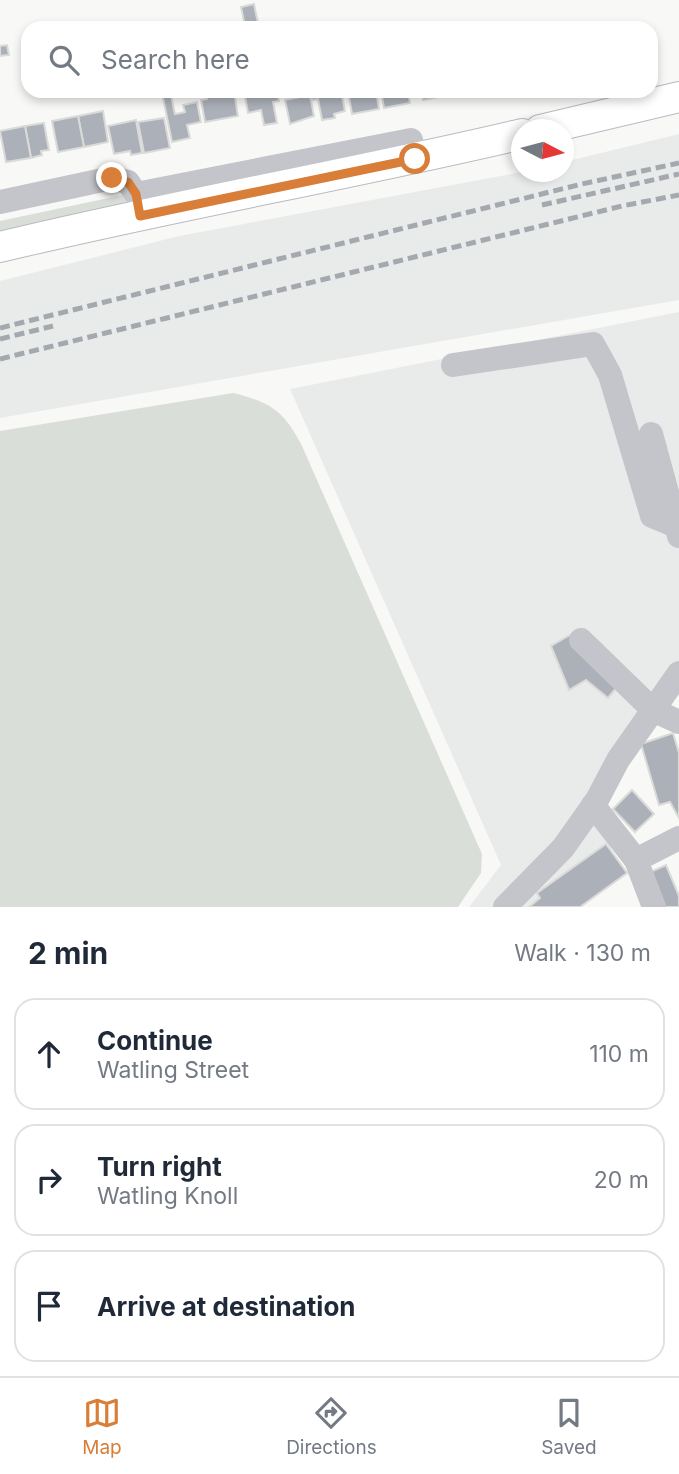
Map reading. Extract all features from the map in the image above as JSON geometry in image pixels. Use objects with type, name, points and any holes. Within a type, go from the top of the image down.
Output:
[{"type":"main road","points":[[574,122],[679,97]]},
{"type":"main road","points":[[0,247],[138,205],[415,159],[511,137]]},
{"type":"street","points":[[0,202],[112,178],[128,182],[138,205]]},
{"type":"street","points":[[453,365],[593,344],[610,375],[652,516],[678,531]]},
{"type":"street","points":[[651,434],[678,531]]},
{"type":"street","points":[[581,640],[653,710],[679,722]]},
{"type":"street","points":[[505,907],[563,848],[593,805],[618,760],[679,673]]},
{"type":"street","points":[[593,805],[636,860],[654,907]]},
{"type":"street","points":[[636,860],[679,838]]},
{"type":"shaded area","points":[[679,134],[679,300],[0,418],[0,281],[179,236],[511,174],[511,182],[574,182],[574,160]]},
{"type":"shaded area","points":[[127,194],[126,204],[0,237],[0,221]]},
{"type":"shaded area","points":[[679,312],[679,680],[599,807],[620,879],[577,907],[469,907],[501,865],[290,389]]},
{"type":"shaded area","points":[[233,393],[267,404],[275,410],[289,424],[302,446],[482,854],[481,873],[458,907],[0,907],[0,431]]},
{"type":"building","points":[[254,4],[258,21],[244,21],[241,7]]},
{"type":"building","points":[[7,45],[9,55],[0,56],[0,46]]},
{"type":"building","points":[[163,98],[172,98],[175,114],[185,112],[183,105],[197,102],[201,122],[187,125],[190,138],[172,142]]},
{"type":"building","points":[[235,98],[238,116],[205,122],[201,100]]},
{"type":"building","points":[[245,98],[278,98],[279,101],[273,102],[277,123],[264,125],[261,110],[248,113]]},
{"type":"building","points":[[311,98],[314,116],[290,124],[285,100]]},
{"type":"building","points":[[312,98],[342,98],[345,111],[334,114],[335,118],[322,120],[318,99]]},
{"type":"building","points":[[349,98],[377,98],[379,109],[352,114]]},
{"type":"building","points":[[382,98],[409,98],[410,103],[384,108]]},
{"type":"building","points":[[103,111],[108,142],[84,147],[78,116]]},
{"type":"building","points":[[78,116],[84,147],[58,152],[52,121]]},
{"type":"building","points":[[164,118],[170,148],[144,153],[138,122]]},
{"type":"building","points":[[136,120],[142,153],[131,155],[130,151],[114,154],[108,126]]},
{"type":"building","points":[[44,123],[49,150],[41,151],[42,155],[31,158],[25,126]]},
{"type":"building","points":[[25,126],[31,158],[6,162],[0,131]]},
{"type":"building","points":[[570,635],[617,687],[608,698],[586,680],[569,690],[551,646]]},
{"type":"building","points":[[673,733],[679,753],[679,818],[670,802],[659,805],[641,744]]},
{"type":"building","points":[[632,790],[654,814],[635,832],[613,809]]},
{"type":"building","points":[[606,844],[627,873],[580,907],[529,907],[540,898],[537,893]]},
{"type":"building","points":[[666,865],[679,896],[679,907],[663,907],[648,873]]},
{"type":"railway","points":[[0,328],[582,184],[679,163]]},
{"type":"railway","points":[[542,205],[679,174]]},
{"type":"railway","points":[[0,359],[622,206],[679,195]]},
{"type":"railway","points":[[0,339],[53,326]]},
{"type":"route","points":[[112,178],[128,182],[136,194],[140,216],[415,159]]}]
